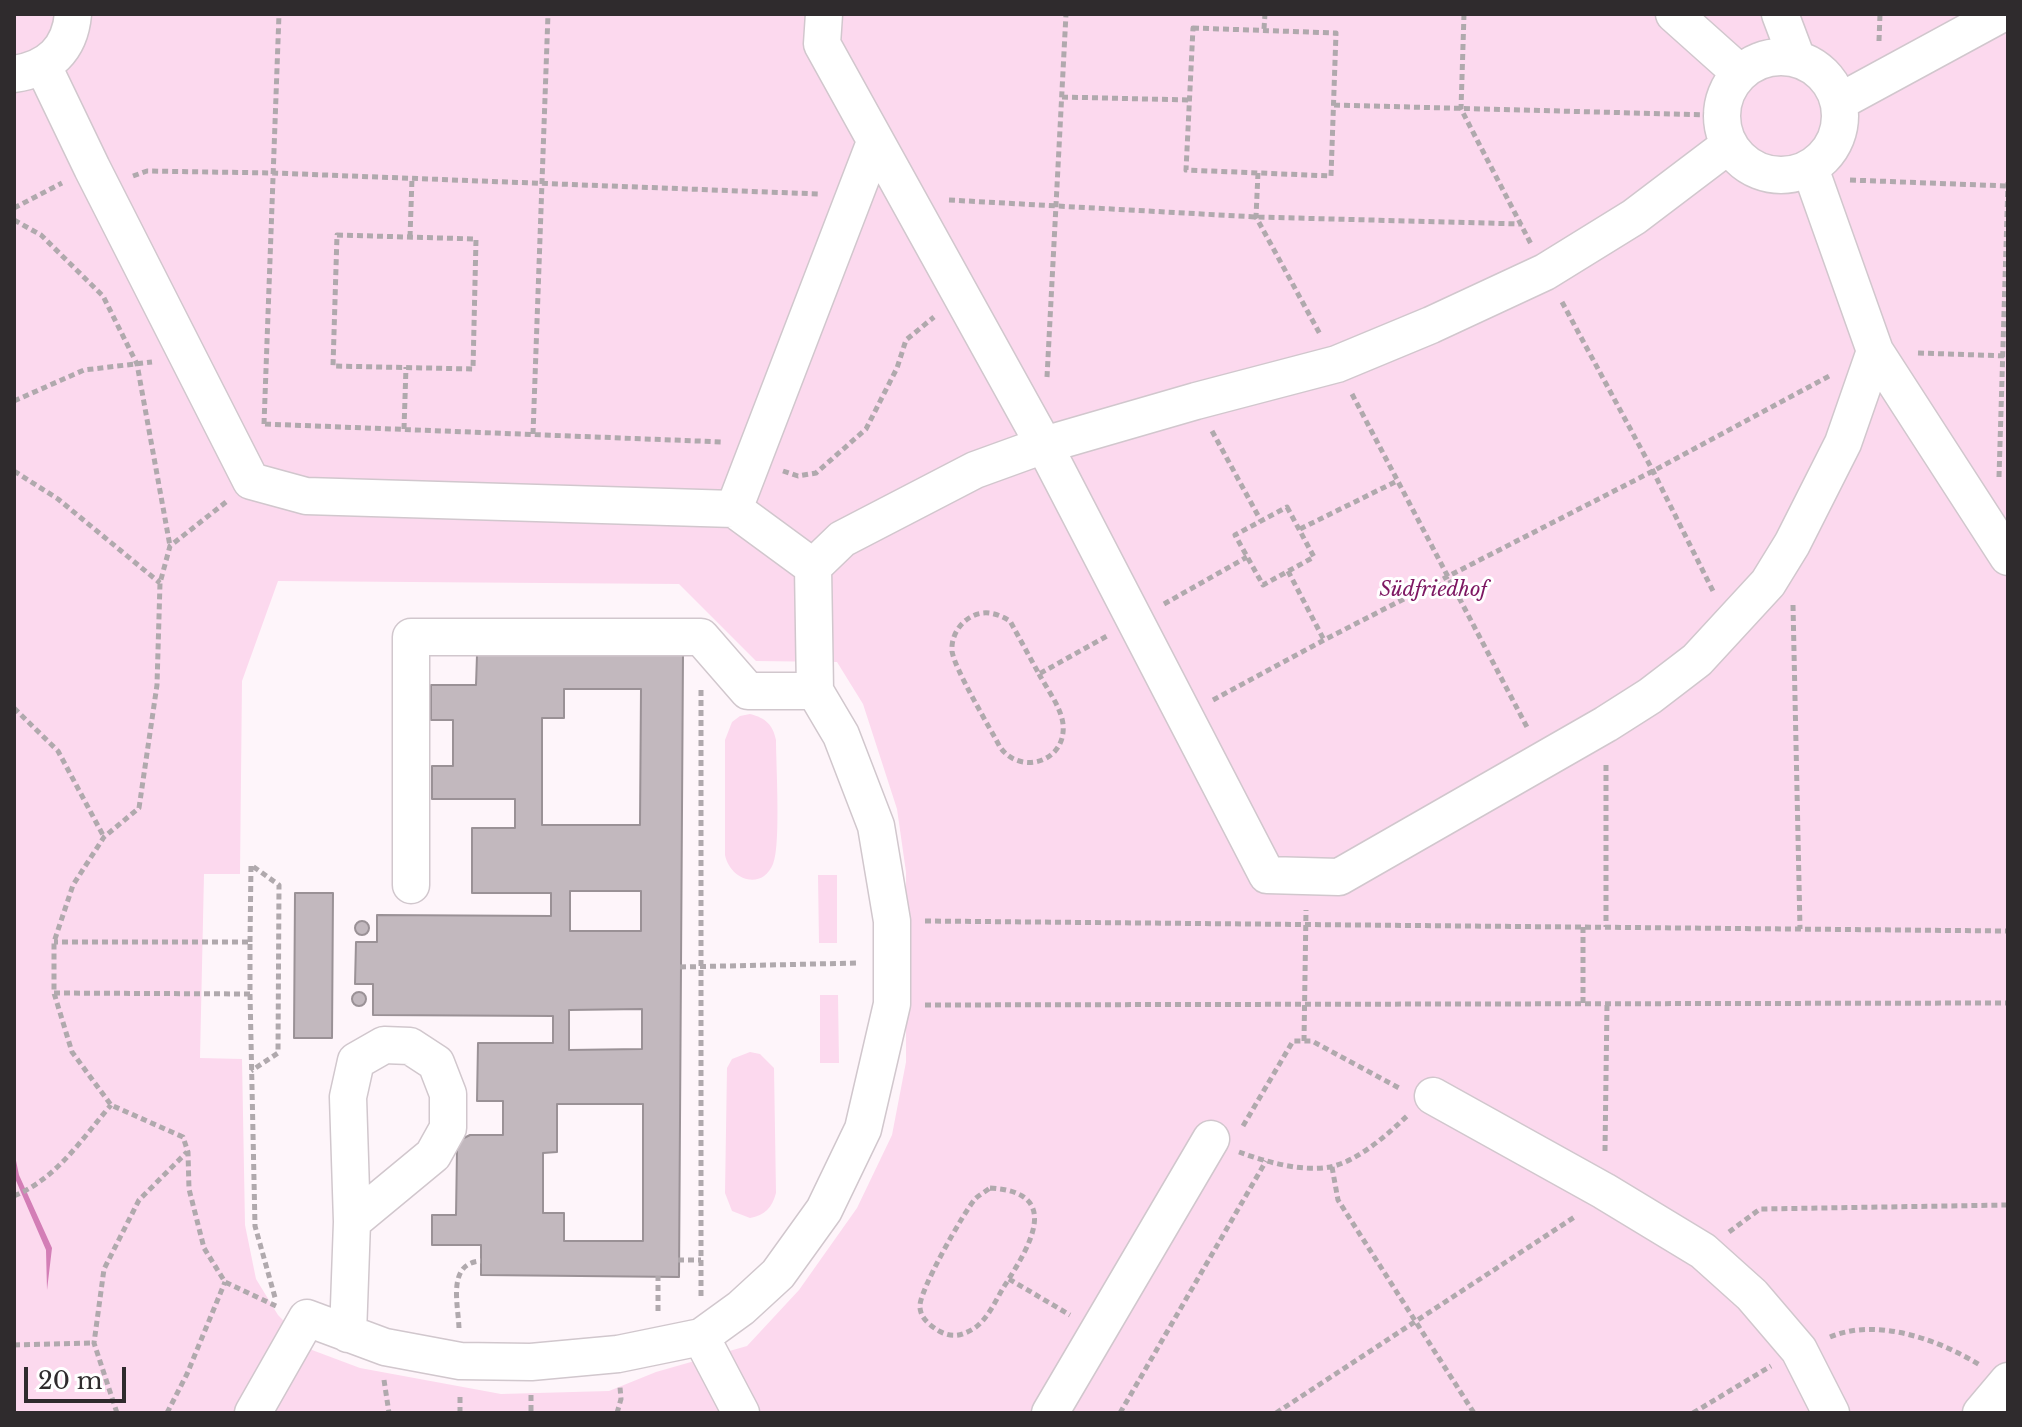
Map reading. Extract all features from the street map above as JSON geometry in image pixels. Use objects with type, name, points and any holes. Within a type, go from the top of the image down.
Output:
[{"type":"lane","points":[[73,14],[71,31],[56,57],[28,70],[97,178],[251,481],[306,496],[734,509],[813,567]]},
{"type":"lane","points":[[824,14],[822,44],[1044,445],[1267,875],[1339,877],[1606,724],[1685,669],[1730,626],[1768,583],[1792,544],[1843,443],[1875,351]]},
{"type":"lane","points":[[1674,14],[1740,73]]},
{"type":"lane","points":[[1780,14],[1797,59]]},
{"type":"lane","points":[[1839,102],[2001,14]]},
{"type":"lane","points":[[1782,56],[1812,65],[1833,87],[1839,102],[1838,133],[1811,173],[1780,176],[1764,173],[1738,158],[1725,130],[1724,100],[1740,73],[1752,64],[1782,56]]},
{"type":"lane","points":[[253,1413],[292,1312],[385,1347],[460,1361],[545,1361],[618,1354],[701,1337],[741,1308],[778,1274],[824,1210],[863,1129],[892,1004],[892,921],[876,826],[841,735],[815,691],[813,567],[842,539],[975,470],[1044,445],[1337,364],[1431,325],[1545,272],[1634,217],[1725,130]]},
{"type":"lane","points":[[734,509],[875,142]]},
{"type":"lane","points":[[1811,173],[1875,351],[2008,557]]},
{"type":"lane","points":[[411,885],[411,637],[701,637],[748,691],[815,691]]},
{"type":"lane","points":[[348,1334],[352,1222],[348,1097],[356,1061],[384,1045],[410,1046],[436,1063],[448,1094],[448,1128],[433,1155],[352,1222]]},
{"type":"lane","points":[[1427,1098],[1604,1191],[1703,1251],[1752,1295],[1799,1350],[1831,1413]]},
{"type":"lane","points":[[1050,1413],[1098,1332],[1220,1143]]},
{"type":"lane","points":[[701,1337],[746,1410]]},
{"type":"lane","points":[[1981,1413],[2008,1381]]},
{"type":"path","points":[[265,424],[279,14]]},
{"type":"path","points":[[533,434],[548,14]]},
{"type":"path","points":[[1047,384],[1066,14]]},
{"type":"path","points":[[1264,29],[1265,14]]},
{"type":"path","points":[[1464,14],[1461,109],[1653,471],[1730,626]]},
{"type":"path","points":[[1193,28],[1336,33],[1331,176],[1186,170],[1189,100],[1193,28]]},
{"type":"path","points":[[1062,97],[1189,100]]},
{"type":"path","points":[[1334,105],[1461,109],[1725,130]]},
{"type":"path","points":[[14,208],[97,178],[147,171],[273,173],[853,196]]},
{"type":"path","points":[[1258,173],[1256,217],[1337,364],[1544,761]]},
{"type":"path","points":[[1811,173],[2008,185],[1999,505],[1982,517]]},
{"type":"path","points":[[410,237],[412,178]]},
{"type":"path","points":[[908,198],[1256,217],[1522,224]]},
{"type":"path","points":[[14,220],[41,235],[103,296],[137,364],[170,546],[160,583],[157,685],[139,808],[104,837],[73,885],[54,942],[54,993],[72,1052],[111,1105],[183,1137],[188,1152],[189,1189],[204,1248],[225,1282],[292,1312]]},
{"type":"path","points":[[337,235],[410,237],[476,239],[473,369],[333,366],[337,235]]},
{"type":"path","points":[[224,428],[265,424],[533,434],[757,449],[778,470],[798,476],[816,473],[866,429],[897,368],[906,340],[962,297]]},
{"type":"path","points":[[1184,715],[1653,471],[1875,351],[2005,356]]},
{"type":"path","points":[[14,401],[84,370],[188,358]]},
{"type":"path","points":[[404,429],[406,367]]},
{"type":"path","points":[[1196,401],[1261,521]]},
{"type":"path","points":[[14,471],[58,499],[160,583]]},
{"type":"path","points":[[170,546],[251,481]]},
{"type":"path","points":[[1300,529],[1397,481]]},
{"type":"path","points":[[1287,507],[1314,557],[1263,585],[1247,557],[1235,535],[1287,507]]},
{"type":"path","points":[[1792,544],[1800,929]]},
{"type":"path","points":[[1039,674],[1247,557]]},
{"type":"path","points":[[1288,571],[1324,640]]},
{"type":"path","points":[[989,612],[1010,621],[1039,674],[1060,714],[1063,736],[1050,757],[1039,763],[1026,764],[1006,756],[954,659],[953,639],[958,628],[967,619],[989,612]]},
{"type":"path","points":[[701,637],[701,1337]]},
{"type":"path","points":[[14,708],[58,751],[104,837]]},
{"type":"path","points":[[1606,724],[1606,927]]},
{"type":"path","points":[[251,1071],[278,1053],[279,1038],[279,885],[251,865],[250,994],[251,1071],[255,1226],[292,1312]]},
{"type":"path","points":[[892,921],[2008,931]]},
{"type":"path","points":[[1304,1041],[1306,925]]},
{"type":"path","points":[[1583,927],[1583,1004]]},
{"type":"path","points":[[54,942],[250,942]]},
{"type":"path","points":[[680,967],[892,963]]},
{"type":"path","points":[[54,993],[250,994]]},
{"type":"path","points":[[892,1004],[2008,1003]]},
{"type":"path","points":[[1276,1413],[1579,1214],[1604,1191],[1607,1004]]},
{"type":"path","points":[[1293,1041],[1304,1041],[1312,1041],[1427,1098],[1391,1132],[1332,1167],[1309,1168],[1266,1161],[1220,1143],[1293,1041]]},
{"type":"path","points":[[14,1196],[50,1177],[111,1105]]},
{"type":"path","points":[[117,1413],[94,1343],[104,1269],[139,1200],[188,1152]]},
{"type":"path","points":[[1120,1413],[1266,1161]]},
{"type":"path","points":[[1332,1167],[1338,1200],[1474,1413]]},
{"type":"path","points":[[990,1188],[1012,1189],[1026,1197],[1035,1215],[1032,1239],[1009,1279],[981,1324],[962,1336],[946,1335],[928,1324],[920,1308],[923,1288],[967,1212],[975,1199],[990,1188]]},
{"type":"path","points":[[1703,1251],[1760,1209],[2008,1205]]},
{"type":"path","points":[[678,1260],[701,1260]]},
{"type":"path","points":[[460,1361],[458,1275],[463,1265],[481,1261]]},
{"type":"path","points":[[1009,1279],[1098,1332]]},
{"type":"path","points":[[167,1413],[187,1374],[225,1282]]},
{"type":"path","points":[[1693,1413],[1799,1350],[1845,1330],[1888,1331],[1929,1340],[2008,1381]]},
{"type":"path","points":[[14,1345],[94,1343]]},
{"type":"green space","name":"Südfriedhof","points":[[14,14],[2008,14],[2008,1413],[14,1413]],"holes":[[[278,581],[679,584],[756,661],[837,662],[863,704],[897,809],[906,872],[906,1062],[892,1135],[857,1208],[799,1290],[747,1346],[656,1372],[609,1391],[501,1394],[360,1368],[312,1350],[278,1315],[256,1279],[245,1225],[242,1059],[200,1058],[204,874],[240,874],[242,681]]]},
{"type":"green space","points":[[750,714],[768,723],[776,740],[775,855],[768,872],[754,880],[733,871],[725,855],[725,740],[732,722]]},
{"type":"green space","points":[[818,875],[837,875],[837,943],[819,943]]},
{"type":"green space","points":[[820,995],[838,995],[839,1063],[820,1063]]},
{"type":"green space","points":[[750,1052],[760,1054],[774,1068],[776,1193],[767,1210],[750,1218],[732,1211],[725,1193],[727,1068],[732,1059]]},
{"type":"shaded area","points":[[14,1151],[19,1175],[52,1248],[47,1290],[46,1250],[14,1176]]},
{"type":"building","points":[[683,653],[679,1277],[481,1275],[481,1245],[432,1245],[432,1215],[456,1215],[457,1150],[460,1140],[470,1135],[503,1135],[503,1101],[477,1101],[478,1043],[553,1043],[553,1016],[373,1015],[373,984],[355,984],[356,942],[377,942],[377,915],[551,916],[551,893],[472,893],[472,828],[515,828],[515,799],[432,799],[432,766],[453,766],[453,720],[431,720],[431,685],[476,685],[477,655]],"holes":[[[564,689],[641,689],[640,825],[542,825],[542,718],[564,718]],[[570,891],[641,891],[641,931],[570,931]],[[642,1009],[642,1049],[569,1050],[569,1010]],[[557,1104],[643,1104],[643,1241],[564,1241],[564,1213],[543,1213],[543,1153],[557,1152]]]},
{"type":"building","points":[[295,893],[333,893],[332,1038],[294,1038]]},
{"type":"building","points":[[362,921],[369,928],[362,935],[355,928]]},
{"type":"building","points":[[359,992],[366,999],[359,1006],[352,999]]}]
